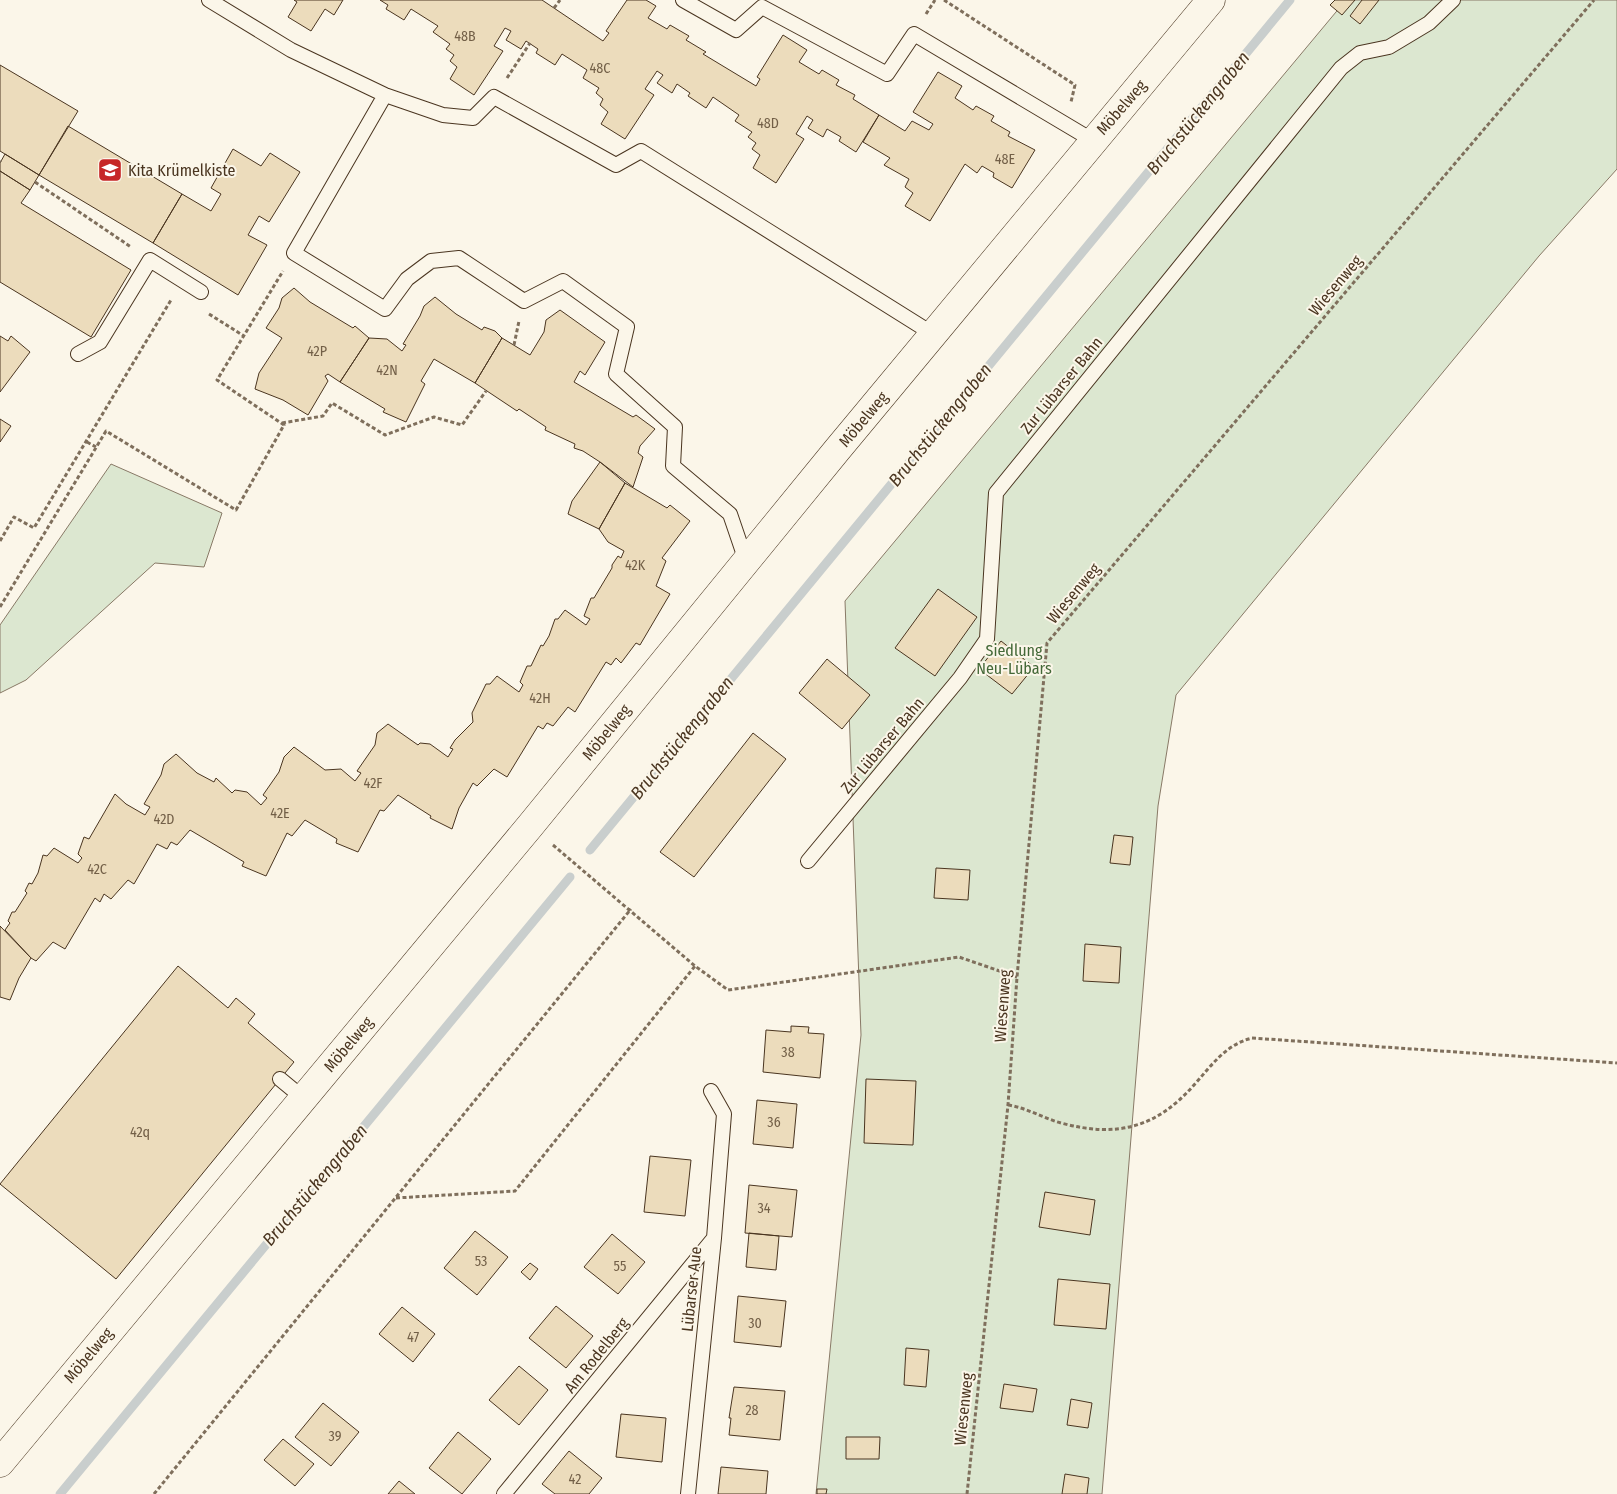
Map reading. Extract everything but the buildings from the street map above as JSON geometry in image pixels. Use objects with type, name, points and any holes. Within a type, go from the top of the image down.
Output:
[{"type":"street","name":"Möbelweg","points":[[0,1463],[536,818],[1092,140],[1211,0]]},
{"type":"lane","points":[[208,0],[291,50],[385,94],[444,115],[473,118],[494,97],[616,165],[641,151],[933,334]]},
{"type":"lane","points":[[683,0],[736,30],[762,7],[887,74],[914,34],[1092,140]]},
{"type":"lane","name":"Zur Lübarser Bahn","points":[[808,861],[960,678],[987,638],[996,493],[1341,68],[1360,53],[1389,47],[1429,23],[1453,0]]},
{"type":"lane","points":[[385,94],[294,254],[386,309],[407,279],[431,262],[458,258],[524,301],[563,281],[627,327],[616,374],[675,427],[673,466],[730,514],[746,561]]},
{"type":"lane","points":[[78,354],[100,342],[150,260],[201,292]]},
{"type":"lane","points":[[280,1079],[303,1098]]},
{"type":"lane","name":"Lübarser Aue","points":[[688,1494],[714,1238],[724,1114],[711,1091]]},
{"type":"lane","name":"Am Rodelberg","points":[[504,1494],[714,1238]]},
{"type":"path","points":[[554,8],[560,0]]},
{"type":"path","points":[[944,0],[1075,85],[1066,124]]},
{"type":"path","name":"Wiesenweg","points":[[967,1494],[1008,1105],[1016,977],[1047,643],[1594,0]]},
{"type":"path","points":[[494,97],[530,43]]},
{"type":"path","points":[[35,182],[150,260]]},
{"type":"path","points":[[0,607],[106,431],[236,510],[284,425],[217,380],[294,254]]},
{"type":"path","points":[[0,541],[14,517],[34,528],[175,292]]},
{"type":"path","points":[[281,423],[323,416],[332,403],[385,435],[434,417],[462,425],[486,390]]},
{"type":"path","points":[[87,442],[96,447]]},
{"type":"path","points":[[552,844],[631,909],[695,966],[728,990],[959,957],[1016,977]]},
{"type":"path","points":[[154,1494],[631,909]]},
{"type":"path","points":[[396,1198],[516,1191],[695,966]]},
{"type":"path","points":[[1008,1105],[1026,1108],[1059,1123],[1087,1129],[1117,1129],[1144,1123],[1168,1112],[1235,1043],[1252,1038],[1617,1063]]},
{"type":"green space","name":"Siedlung Neu-Lübars","points":[[1346,0],[1617,0],[1617,169],[1539,256],[1176,695],[1158,806],[1102,1494],[816,1494],[861,1035],[845,601]]},
{"type":"green space","points":[[111,464],[222,513],[204,567],[155,563],[26,680],[0,693],[0,625]]},
{"type":"waterway","name":"Bruchstückengraben","points":[[590,850],[1290,0]]},
{"type":"waterway","name":"Bruchstückengraben","points":[[60,1494],[570,877]]},
{"type":"place","name":"Kita Krümelkiste","points":[[110,170]]}]
